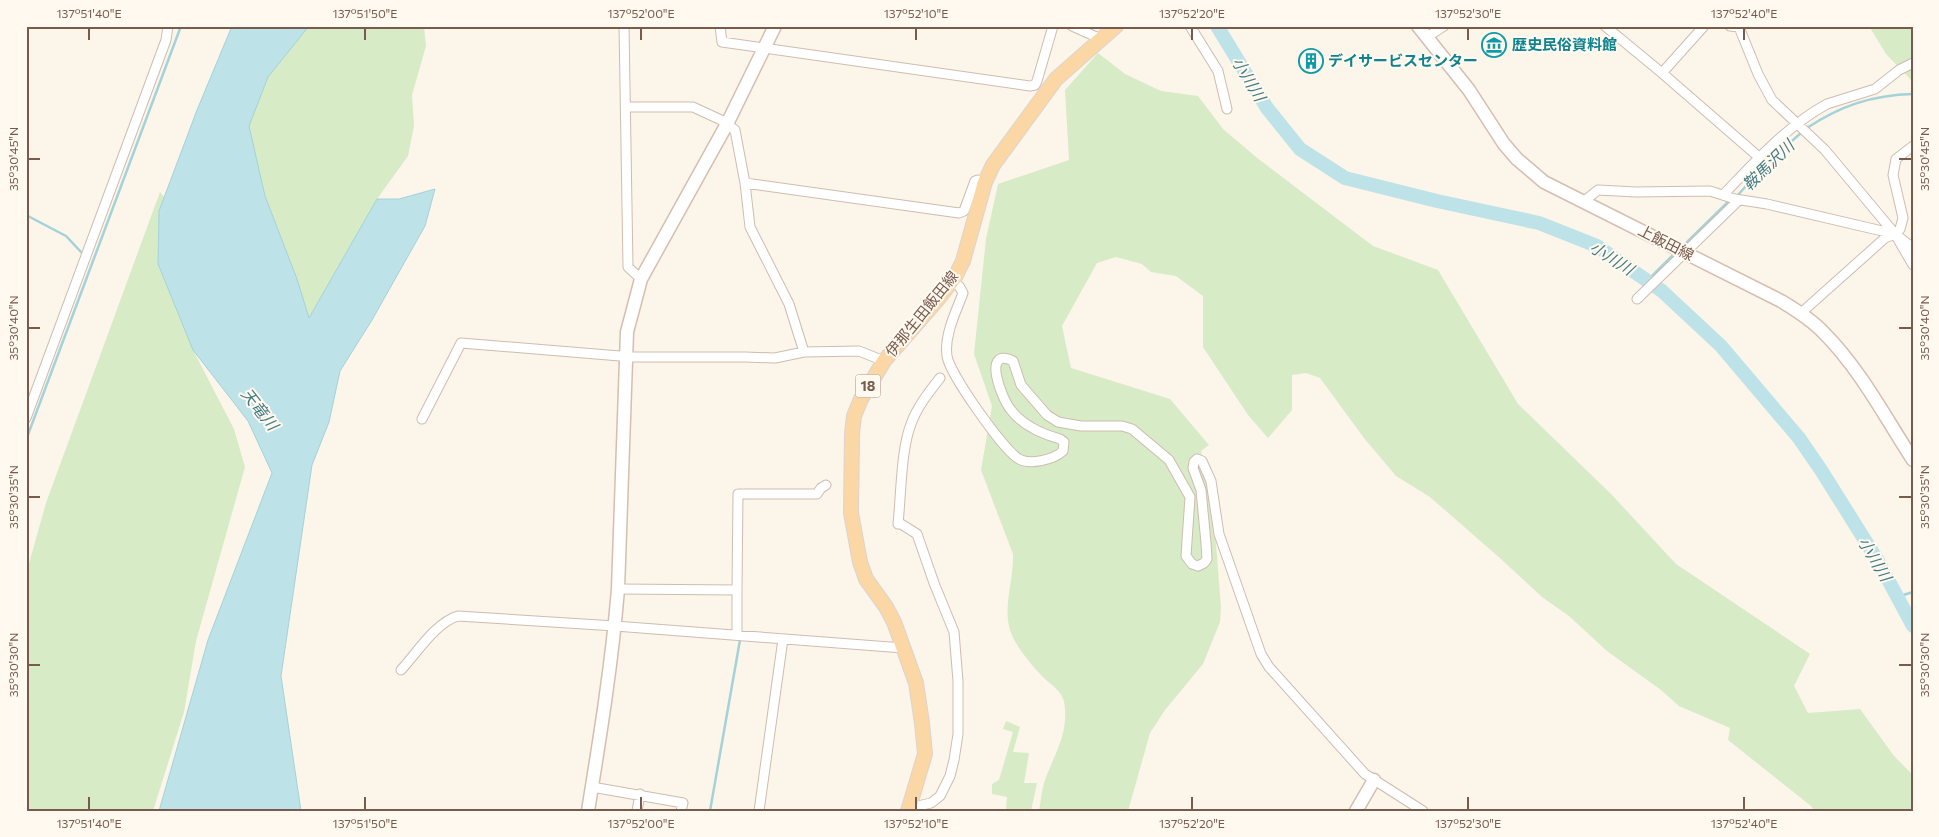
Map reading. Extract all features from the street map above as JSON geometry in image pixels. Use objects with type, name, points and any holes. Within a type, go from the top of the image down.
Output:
[{"type":"main road","name":"伊那生田飯田線","points":[[909,809],[925,754],[916,683],[894,622],[866,579],[860,562],[851,513],[854,416],[861,399],[884,361],[955,277],[963,261],[985,182],[993,165],[1056,80],[1116,26]]},
{"type":"street","points":[[26,418],[163,46],[168,26]]},
{"type":"street","points":[[624,26],[628,267],[641,279]]},
{"type":"street","points":[[720,26],[722,42],[1030,86],[1035,85],[1037,81],[1053,26]]},
{"type":"street","points":[[588,811],[612,663],[618,589],[627,332],[641,279],[727,124],[775,26]]},
{"type":"street","points":[[1072,26],[1101,39]]},
{"type":"street","points":[[1190,26],[1218,71],[1226,109]]},
{"type":"street","name":"上飯田線","points":[[1418,26],[1469,90],[1504,144],[1517,159],[1544,182],[1781,301],[1801,313],[1824,332],[1850,362],[1913,460]]},
{"type":"street","points":[[1427,37],[1444,26]]},
{"type":"street","points":[[1605,26],[1760,158]]},
{"type":"street","points":[[1662,73],[1704,26]]},
{"type":"street","points":[[1730,26],[1739,28],[1758,74],[1772,100],[1825,150],[1913,252]]},
{"type":"street","points":[[1724,194],[1760,158],[1827,104],[1874,89],[1899,70],[1913,63]]},
{"type":"street","points":[[626,107],[693,107],[735,130],[745,184],[750,227],[789,304],[804,352]]},
{"type":"street","points":[[1801,313],[1885,238],[1896,234],[1900,229],[1903,218],[1893,175],[1896,159],[1913,146]]},
{"type":"street","points":[[745,184],[959,213],[964,211],[975,181],[985,182]]},
{"type":"street","points":[[1583,202],[1598,190],[1636,192],[1710,191],[1739,200],[1767,204],[1896,234],[1913,265]]},
{"type":"street","points":[[1638,298],[1739,200]]},
{"type":"street","points":[[959,286],[963,293],[946,343],[949,366],[998,437],[1018,459],[1026,462],[1058,456],[1062,452],[1064,442],[1029,426],[1011,410],[998,381],[996,367],[996,362],[1007,358],[1013,361],[1021,385],[1047,415],[1058,422],[1081,426],[1122,426],[1132,429],[1169,460],[1190,497],[1186,556],[1192,564],[1198,566],[1207,559],[1201,490],[1193,468],[1194,462],[1197,459],[1202,461],[1211,481],[1219,534],[1261,654],[1278,680],[1300,701],[1365,774],[1423,811]]},
{"type":"street","points":[[422,419],[461,343],[626,356],[775,358],[804,352],[859,352],[884,361]]},
{"type":"street","points":[[909,809],[931,803],[940,796],[954,760],[958,734],[958,681],[954,632],[917,534],[898,524],[904,456],[910,424],[924,399],[940,378]]},
{"type":"street","points":[[737,635],[738,494],[817,494],[826,485]]},
{"type":"street","points":[[618,589],[737,590]]},
{"type":"street","points":[[401,670],[441,625],[451,618],[458,616],[903,648]]},
{"type":"street","points":[[759,811],[783,639]]},
{"type":"street","points":[[1356,811],[1374,780]]},
{"type":"street","points":[[592,787],[683,802],[682,811]]},
{"type":"street","points":[[637,811],[640,794]]},
{"type":"green space","points":[[309,26],[424,26],[426,46],[412,95],[414,126],[408,156],[377,199],[309,319],[297,279],[265,196],[248,126],[268,77]]},
{"type":"green space","points":[[1869,26],[1913,26],[1913,82],[1886,54]]},
{"type":"green space","points":[[1098,53],[1125,74],[1161,91],[1198,96],[1223,129],[1256,157],[1373,246],[1438,270],[1518,404],[1612,495],[1676,564],[1810,654],[1794,686],[1808,713],[1860,709],[1894,756],[1911,773],[1913,772],[1913,811],[1814,811],[1811,806],[1728,740],[1730,728],[1679,706],[1661,690],[1607,651],[1569,616],[1542,597],[1430,497],[1396,476],[1364,438],[1320,378],[1306,373],[1292,375],[1292,410],[1268,438],[1248,415],[1203,347],[1203,296],[1176,276],[1151,272],[1142,264],[1116,257],[1097,263],[1062,326],[1071,368],[1170,399],[1209,445],[1201,451],[1215,532],[1221,607],[1220,622],[1203,664],[1165,710],[1150,733],[1128,811],[1039,811],[1045,781],[1062,736],[1065,718],[1064,703],[1058,690],[1022,653],[1009,626],[1008,599],[1013,554],[981,470],[992,406],[974,354],[986,239],[998,184],[1069,160],[1065,90]]},
{"type":"green space","points":[[160,192],[164,197],[159,211],[158,265],[193,350],[234,429],[245,467],[196,641],[184,712],[153,811],[26,811],[26,574],[46,503]]},
{"type":"green space","points":[[1006,721],[1020,727],[1013,752],[1029,753],[1024,783],[1037,783],[1031,811],[1006,811],[1007,797],[992,794],[992,784],[999,780],[1013,732],[1003,729]]},
{"type":"water","name":"天竜川","points":[[232,26],[309,26],[268,77],[249,126],[265,196],[297,279],[309,318],[377,199],[399,199],[435,189],[425,226],[372,320],[340,371],[329,422],[312,465],[281,676],[301,811],[159,811],[208,640],[272,473],[248,421],[193,350],[158,264],[159,211],[197,110]]},
{"type":"waterway","points":[[26,440],[181,26]]},
{"type":"waterway","name":"小川川","points":[[1217,26],[1267,108],[1300,149],[1345,178],[1437,201],[1539,223],[1597,246],[1662,291],[1721,346],[1799,438],[1878,561],[1913,626]]},
{"type":"waterway","name":"鞍馬沢川","points":[[1807,128],[1819,120],[1857,103],[1870,99],[1913,94]]},
{"type":"waterway","name":"鞍馬沢川","points":[[1737,196],[1766,164],[1802,132]]},
{"type":"waterway","name":"鞍馬沢川","points":[[1682,247],[1730,200]]},
{"type":"waterway","points":[[26,215],[66,236],[82,253]]},
{"type":"waterway","name":"鞍馬沢川","points":[[1647,281],[1676,252]]},
{"type":"waterway","points":[[1897,597],[1913,592]]},
{"type":"waterway","points":[[710,811],[740,640]]},
{"type":"place","name":"歴史民俗資料館","points":[[1494,45]]},
{"type":"place","name":"デイサービスセンター","points":[[1311,61]]}]
